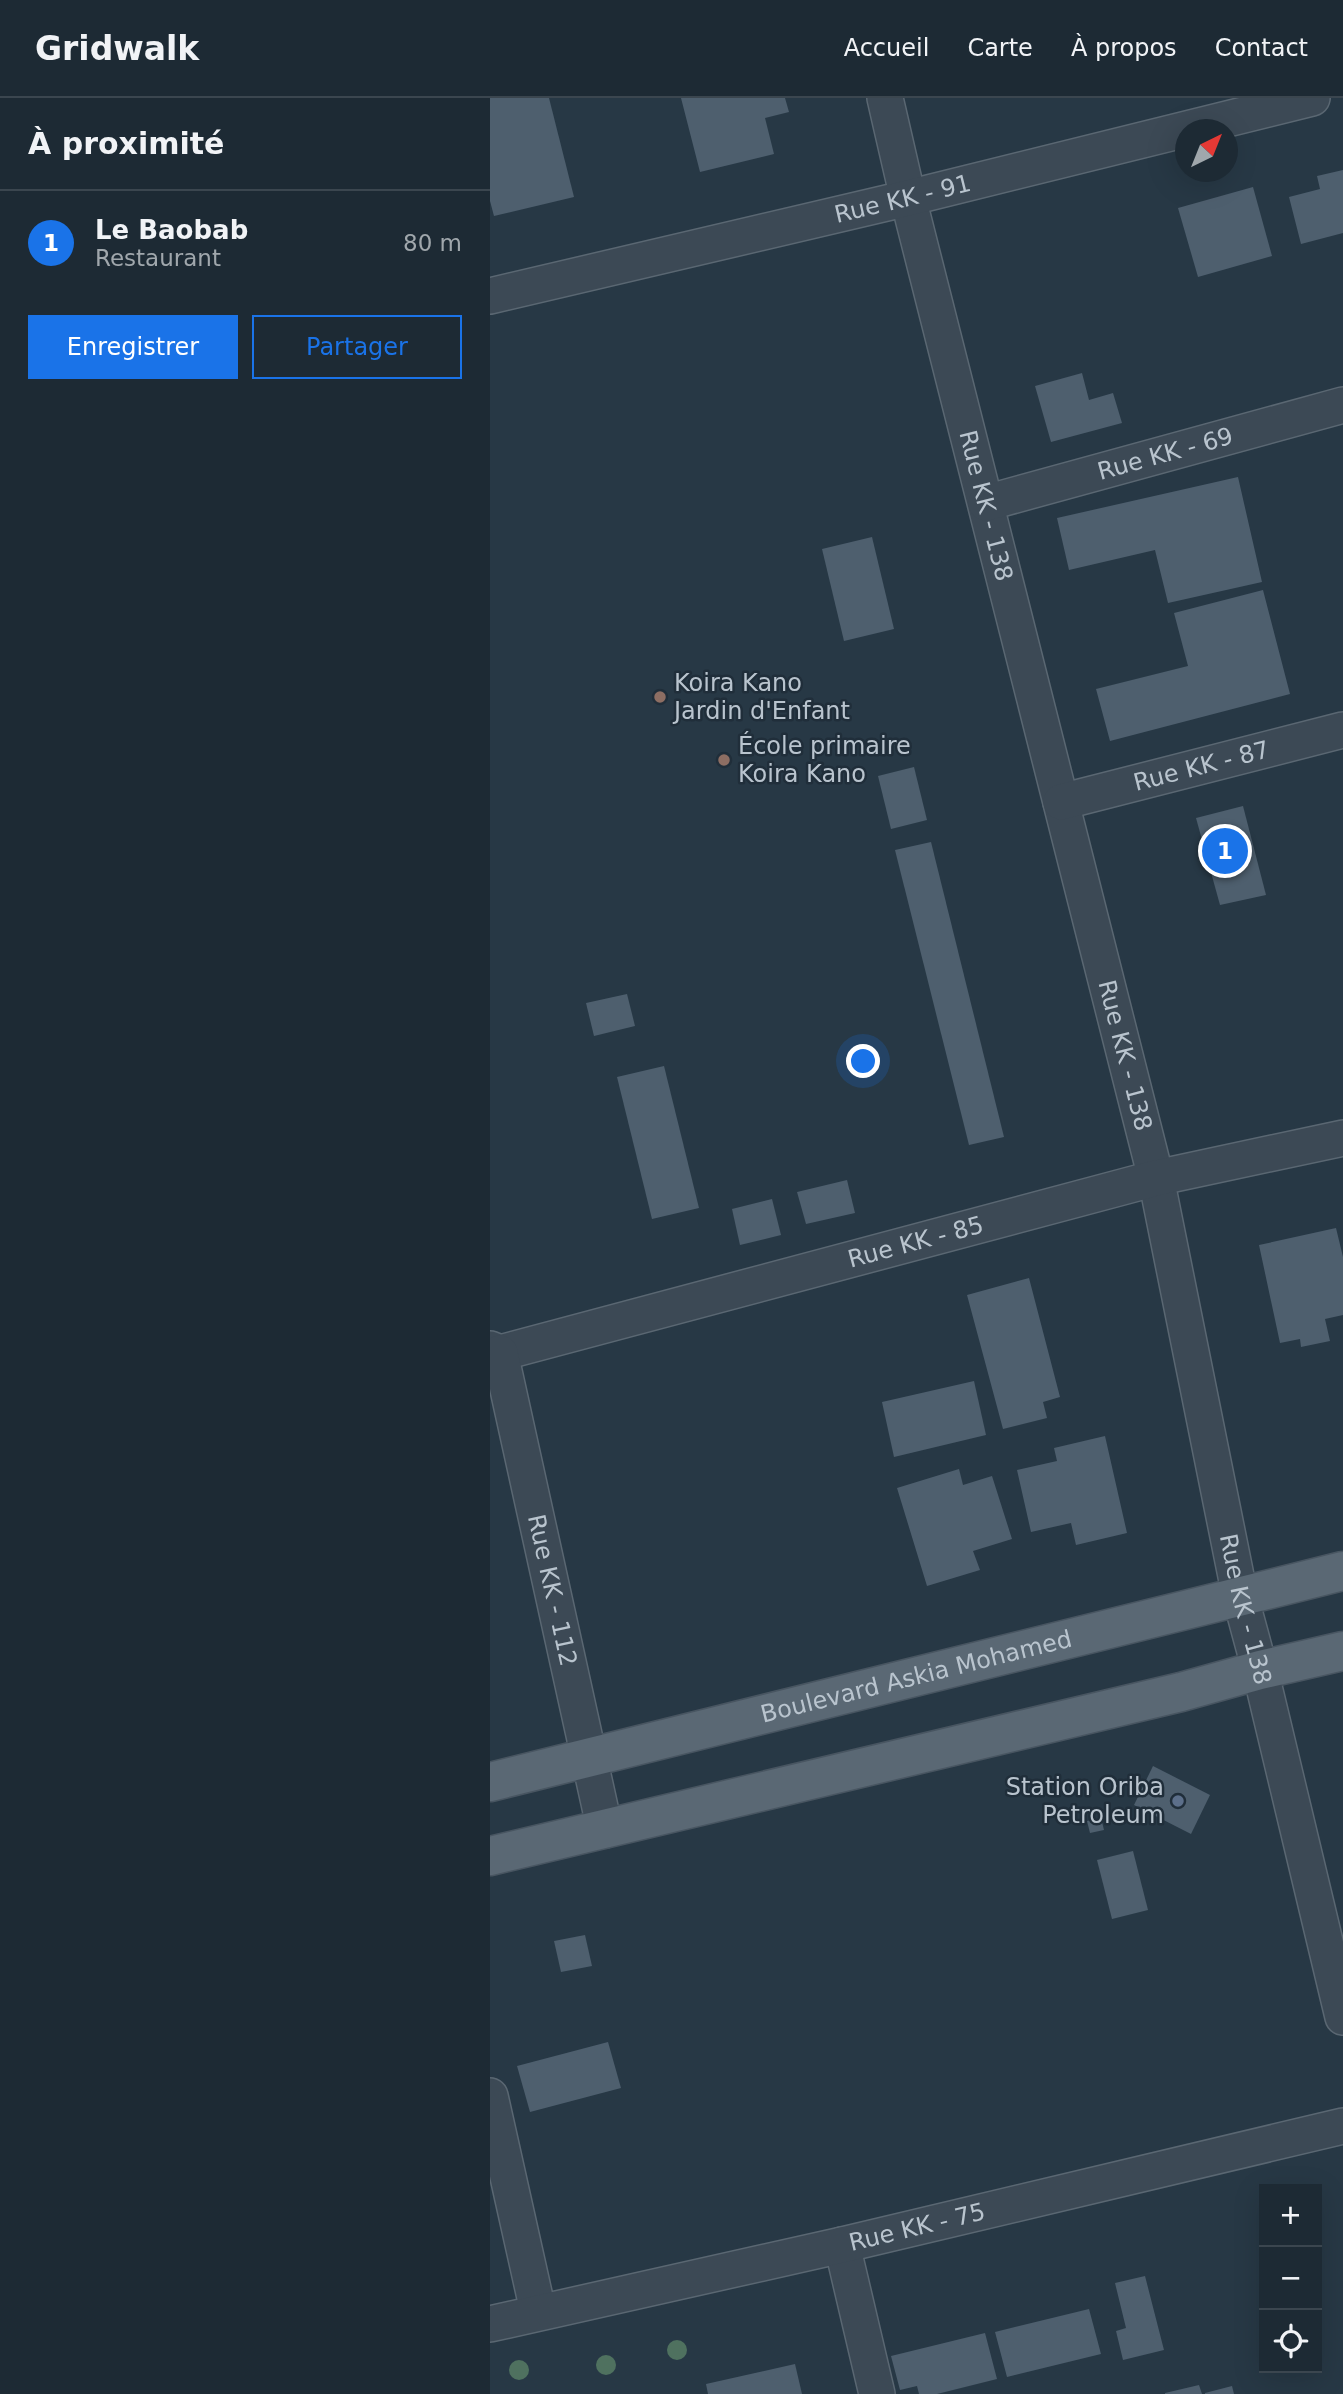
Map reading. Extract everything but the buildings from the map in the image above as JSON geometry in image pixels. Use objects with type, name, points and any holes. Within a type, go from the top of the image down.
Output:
[{"type":"main road","name":"Boulevard Askia Mohamed","points":[[490,1782],[1343,1571]]},
{"type":"main road","points":[[490,1856],[1343,1651]]},
{"type":"street","name":"Rue KK - 138","points":[[885,98],[1156,1178],[1240,1596],[1343,2017]]},
{"type":"street","name":"Rue KK - 91","points":[[490,296],[908,198],[1312,98]]},
{"type":"street","name":"Rue KK - 69","points":[[986,503],[1343,405]]},
{"type":"street","name":"Rue KK - 87","points":[[1061,802],[1343,730]]},
{"type":"street","name":"Rue KK - 85","points":[[495,1351],[1156,1178],[1343,1138]]},
{"type":"street","name":"Rue KK - 112","points":[[495,1351],[605,1830]]},
{"type":"street","points":[[490,2096],[538,2311]]},
{"type":"street","name":"Rue KK - 75","points":[[490,2324],[538,2311],[842,2245],[1343,2126]]},
{"type":"street","points":[[842,2245],[877,2394]]},
{"type":"place","name":"Koira Kano Jardin d'Enfant","points":[[660,697]]},
{"type":"place","name":"École primaire Koira Kano","points":[[724,760]]},
{"type":"place","name":"Le Baobab","points":[[1225,851]]},
{"type":"place","name":"Station Oriba Petroleum","points":[[1178,1801]]}]
